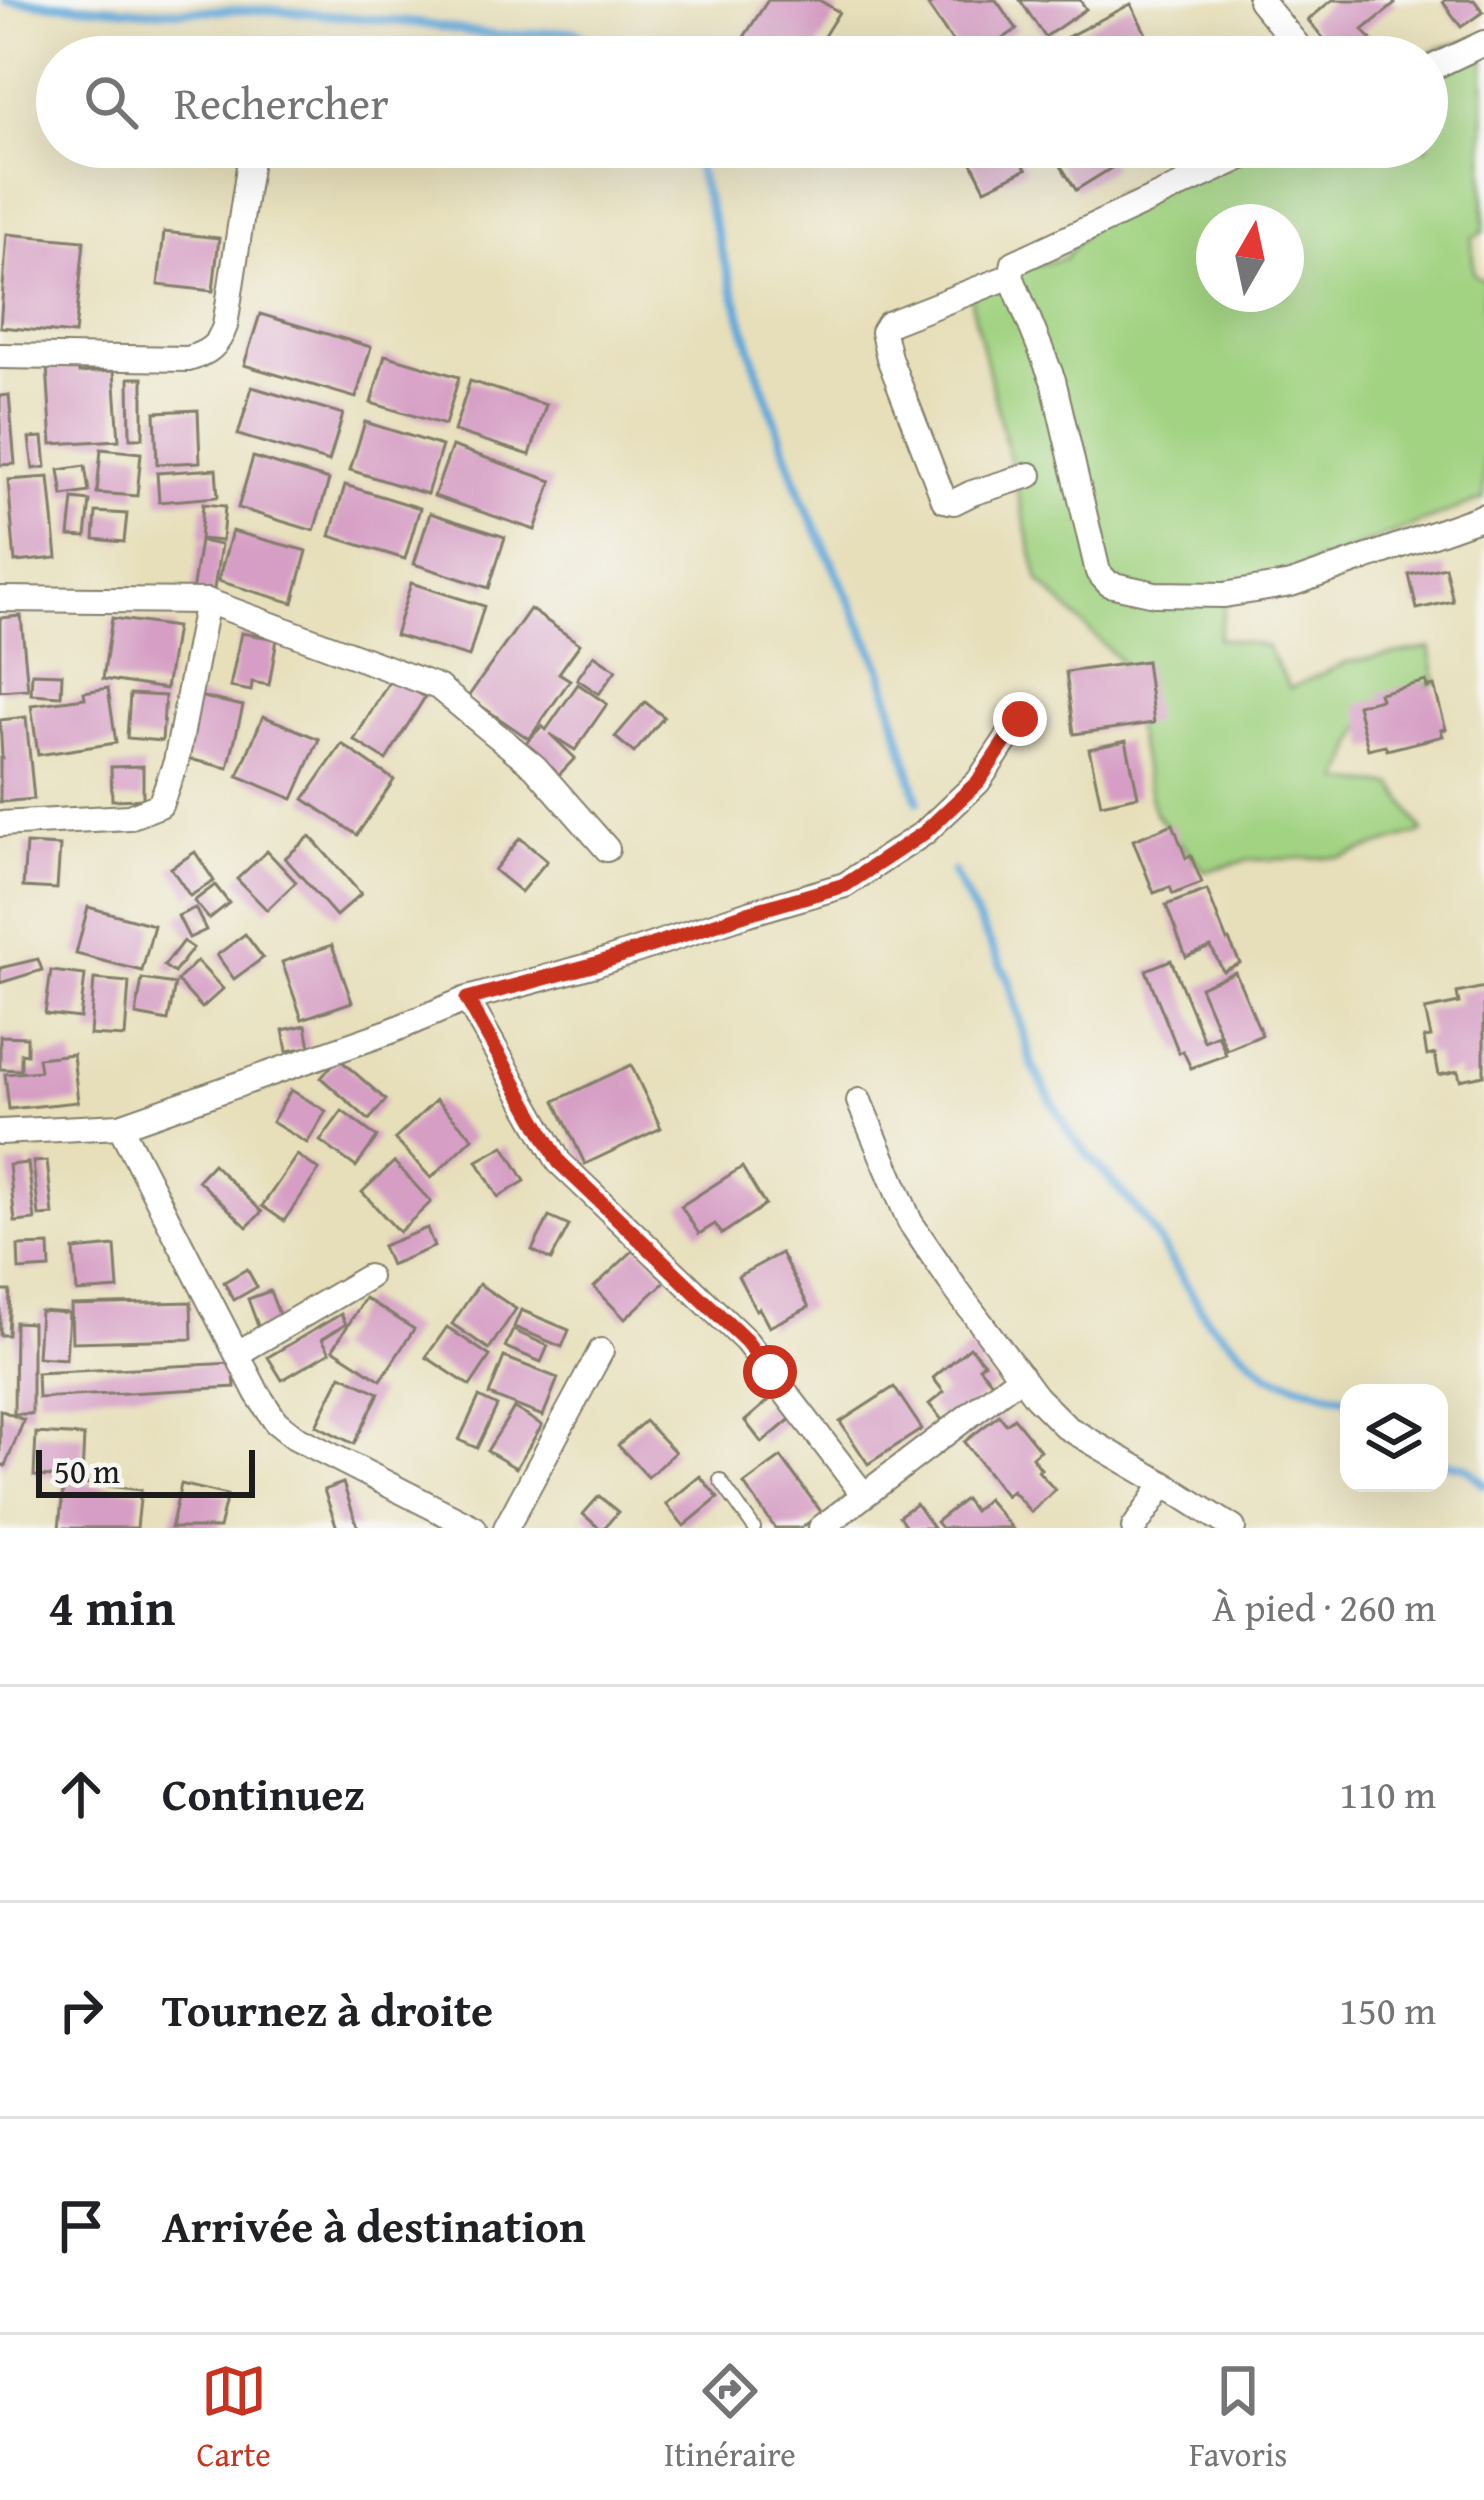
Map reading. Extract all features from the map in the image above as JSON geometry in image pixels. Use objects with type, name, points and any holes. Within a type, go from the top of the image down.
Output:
[{"type":"street","points":[[1260,0],[1290,36]]},
{"type":"street","points":[[1448,60],[1484,43]]},
{"type":"street","points":[[0,356],[188,359],[207,353],[225,326],[249,168]]},
{"type":"street","points":[[1218,168],[1014,263],[1011,276],[1053,380],[1098,572],[1109,584],[1155,594],[1224,595],[1291,584],[1484,516]]},
{"type":"street","points":[[1011,276],[887,324],[883,332],[944,500],[954,502],[1030,475]]},
{"type":"street","points":[[0,599],[208,601],[438,688],[536,767],[607,849]]},
{"type":"street","points":[[0,824],[129,817],[160,805],[176,762],[208,601]]},
{"type":"street","points":[[0,1132],[121,1126],[391,1031],[467,999],[596,964],[845,885],[924,833],[978,782],[1020,719]]},
{"type":"street","points":[[467,999],[559,1162],[746,1341],[864,1495]]},
{"type":"street","points":[[859,1101],[910,1222],[1036,1397],[1066,1427],[1233,1528]]},
{"type":"street","points":[[121,1126],[256,1393],[276,1422],[295,1437],[474,1528]]},
{"type":"street","points":[[238,1353],[368,1277]]},
{"type":"street","points":[[506,1528],[601,1351]]},
{"type":"street","points":[[820,1528],[1021,1376]]},
{"type":"street","points":[[1134,1528],[1164,1484]]},
{"type":"lane","points":[[720,1480],[754,1528]]},
{"type":"green space","points":[[1484,37],[1484,232],[1472,238],[1474,274],[1484,281],[1484,499],[1304,567],[1229,589],[1218,638],[1266,646],[1290,688],[1348,662],[1430,648],[1436,682],[1366,717],[1341,781],[1394,785],[1423,832],[1343,857],[1250,860],[1205,871],[1154,812],[1120,661],[1039,581],[967,284],[1065,258],[1114,194],[1191,168],[1448,168],[1448,46]]},
{"type":"building","points":[[768,0],[819,0],[839,12],[824,36],[745,36]]},
{"type":"building","points":[[937,0],[996,0],[1017,29],[1007,36],[949,36],[928,6]]},
{"type":"building","points":[[1020,0],[1080,0],[1086,9],[1044,36]]},
{"type":"building","points":[[1332,0],[1392,0],[1395,4],[1363,30],[1368,36],[1321,36],[1308,20]]},
{"type":"building","points":[[1445,0],[1474,0],[1483,12],[1461,27]]},
{"type":"building","points":[[1131,4],[1147,36],[1069,36]]},
{"type":"building","points":[[974,168],[1026,169],[985,189]]},
{"type":"building","points":[[1062,168],[1111,168],[1076,190]]},
{"type":"building","points":[[164,232],[219,238],[213,291],[158,285]]},
{"type":"building","points":[[7,234],[84,241],[75,334],[0,327]]},
{"type":"building","points":[[260,314],[371,347],[356,398],[244,365]]},
{"type":"building","points":[[385,355],[459,377],[445,425],[371,403]]},
{"type":"building","points":[[78,364],[79,373],[114,371],[119,440],[52,444],[47,366]]},
{"type":"building","points":[[129,378],[143,378],[143,438],[130,438]]},
{"type":"building","points":[[470,381],[546,405],[530,455],[454,431]]},
{"type":"building","points":[[252,387],[343,414],[329,462],[238,435]]},
{"type":"building","points":[[9,395],[15,464],[0,465],[0,396]]},
{"type":"building","points":[[198,410],[200,462],[157,464],[155,412]]},
{"type":"building","points":[[365,422],[442,446],[427,494],[350,470]]},
{"type":"building","points":[[43,437],[46,467],[33,469],[29,438]]},
{"type":"building","points":[[452,446],[552,481],[535,530],[434,496]]},
{"type":"building","points":[[101,449],[141,453],[137,496],[97,493]]},
{"type":"building","points":[[253,457],[329,480],[314,531],[238,508]]},
{"type":"building","points":[[85,466],[89,492],[63,496],[59,470]]},
{"type":"building","points":[[216,469],[218,497],[159,502],[157,473]]},
{"type":"building","points":[[49,477],[57,558],[15,562],[8,480]]},
{"type":"building","points":[[345,485],[420,508],[405,559],[330,536]]},
{"type":"building","points":[[73,499],[90,501],[86,537],[69,536]]},
{"type":"building","points":[[203,504],[225,506],[222,541],[200,539]]},
{"type":"building","points":[[96,512],[127,514],[124,542],[94,539]]},
{"type":"building","points":[[430,513],[505,537],[489,588],[414,564]]},
{"type":"building","points":[[232,531],[307,551],[293,603],[218,581]]},
{"type":"building","points":[[200,541],[221,545],[213,595],[192,592]]},
{"type":"building","points":[[1445,567],[1453,601],[1417,609],[1409,575]]},
{"type":"building","points":[[411,583],[484,606],[469,657],[395,635]]},
{"type":"building","points":[[530,609],[580,644],[559,673],[570,680],[529,739],[468,697]]},
{"type":"building","points":[[21,616],[28,689],[0,691],[0,618]]},
{"type":"building","points":[[112,618],[176,627],[166,689],[103,679]]},
{"type":"building","points":[[241,633],[277,639],[269,685],[252,682],[251,691],[230,687]]},
{"type":"building","points":[[594,655],[616,670],[599,694],[577,679]]},
{"type":"building","points":[[1146,661],[1154,723],[1074,734],[1066,672]]},
{"type":"building","points":[[32,673],[62,674],[61,696],[31,694]]},
{"type":"building","points":[[392,677],[425,697],[386,760],[354,740]]},
{"type":"building","points":[[1426,681],[1427,688],[1434,686],[1446,729],[1441,730],[1443,736],[1387,750],[1385,745],[1368,749],[1357,705],[1381,699],[1379,693]]},
{"type":"building","points":[[578,684],[607,704],[575,750],[550,734],[575,758],[554,780],[521,748],[542,726],[546,730]]},
{"type":"building","points":[[108,688],[116,743],[38,755],[31,705],[85,698],[84,692]]},
{"type":"building","points":[[130,694],[165,696],[162,741],[127,738]]},
{"type":"building","points":[[194,695],[243,706],[228,768],[180,757]]},
{"type":"building","points":[[645,702],[664,717],[634,753],[615,737]]},
{"type":"building","points":[[263,716],[319,739],[293,799],[238,776]]},
{"type":"building","points":[[26,717],[34,799],[0,802],[0,720]]},
{"type":"building","points":[[1126,741],[1138,796],[1101,804],[1089,749]]},
{"type":"building","points":[[342,744],[394,780],[357,835],[304,799]]},
{"type":"building","points":[[143,766],[143,799],[112,800],[111,767]]},
{"type":"building","points":[[1173,824],[1202,883],[1173,894],[1170,887],[1154,893],[1133,840]]},
{"type":"building","points":[[310,836],[361,894],[336,916],[285,858]]},
{"type":"building","points":[[520,838],[547,861],[521,892],[494,870]]},
{"type":"building","points":[[26,844],[60,846],[57,889],[23,887]]},
{"type":"building","points":[[267,851],[296,882],[267,910],[237,879]]},
{"type":"building","points":[[195,852],[214,881],[190,896],[171,868]]},
{"type":"building","points":[[215,885],[229,903],[209,919],[194,901]]},
{"type":"building","points":[[1207,890],[1240,963],[1223,971],[1211,947],[1186,957],[1166,905]]},
{"type":"building","points":[[88,907],[154,925],[142,971],[76,954]]},
{"type":"building","points":[[195,908],[206,930],[189,938],[178,916]]},
{"type":"building","points":[[245,934],[263,958],[234,979],[217,955]]},
{"type":"building","points":[[183,941],[193,948],[174,973],[164,966]]},
{"type":"building","points":[[332,945],[352,1002],[302,1019],[282,962]]},
{"type":"building","points":[[38,959],[42,970],[0,983],[0,968]]},
{"type":"building","points":[[1171,960],[1204,1041],[1218,1035],[1226,1055],[1191,1068],[1183,1051],[1179,1053],[1146,970]]},
{"type":"building","points":[[197,961],[223,989],[202,1008],[177,981]]},
{"type":"building","points":[[51,971],[85,975],[80,1018],[45,1014]]},
{"type":"building","points":[[1235,972],[1262,1035],[1227,1050],[1200,987]]},
{"type":"building","points":[[94,979],[129,982],[125,1037],[90,1035]]},
{"type":"building","points":[[142,979],[175,984],[168,1021],[136,1015]]},
{"type":"building","points":[[1484,987],[1484,1075],[1460,1080],[1458,1071],[1439,1075],[1435,1054],[1427,1056],[1424,1038],[1431,1037],[1425,1010],[1459,1003],[1457,993]]},
{"type":"building","points":[[306,1025],[310,1047],[287,1051],[283,1030]]},
{"type":"building","points":[[0,1036],[27,1037],[21,1070],[0,1069]]},
{"type":"building","points":[[73,1054],[78,1102],[9,1109],[5,1074],[40,1071],[38,1058]]},
{"type":"building","points":[[338,1058],[386,1100],[369,1120],[321,1078]]},
{"type":"building","points":[[631,1065],[661,1128],[585,1164],[555,1101]]},
{"type":"building","points":[[291,1090],[326,1111],[307,1143],[272,1122]]},
{"type":"building","points":[[436,1100],[473,1138],[431,1178],[395,1139]]},
{"type":"building","points":[[342,1111],[377,1137],[356,1167],[320,1141]]},
{"type":"building","points":[[504,1146],[525,1181],[498,1197],[477,1161]]},
{"type":"building","points":[[297,1155],[319,1170],[284,1221],[262,1206]]},
{"type":"building","points":[[47,1161],[53,1215],[39,1216],[33,1162]]},
{"type":"building","points":[[394,1162],[431,1202],[399,1232],[362,1192]]},
{"type":"building","points":[[28,1163],[35,1220],[15,1222],[9,1165]]},
{"type":"building","points":[[213,1164],[262,1212],[247,1227],[198,1180]]},
{"type":"building","points":[[742,1167],[765,1205],[722,1234],[715,1224],[699,1234],[681,1206]]},
{"type":"building","points":[[549,1217],[569,1226],[551,1260],[532,1250]]},
{"type":"building","points":[[427,1228],[434,1247],[390,1265],[382,1246]]},
{"type":"building","points":[[49,1245],[50,1268],[19,1270],[18,1246]]},
{"type":"building","points":[[115,1246],[118,1289],[77,1292],[74,1250]]},
{"type":"building","points":[[638,1246],[669,1278],[625,1319],[594,1287]]},
{"type":"building","points":[[781,1253],[809,1307],[769,1327],[738,1276]]},
{"type":"building","points":[[247,1269],[257,1287],[234,1300],[224,1282]]},
{"type":"building","points":[[479,1284],[516,1309],[489,1349],[452,1324]]},
{"type":"building","points":[[0,1291],[10,1291],[8,1335],[0,1335]]},
{"type":"building","points":[[270,1291],[283,1325],[261,1334],[248,1299]]},
{"type":"building","points":[[365,1298],[414,1329],[381,1380],[333,1349]]},
{"type":"building","points":[[191,1302],[192,1339],[72,1342],[71,1305]]},
{"type":"building","points":[[521,1310],[569,1330],[562,1347],[514,1327]]},
{"type":"building","points":[[40,1311],[69,1313],[66,1359],[37,1357]]},
{"type":"building","points":[[341,1314],[346,1324],[322,1339],[330,1352],[282,1380],[268,1357]]},
{"type":"building","points":[[15,1322],[32,1323],[32,1414],[14,1414]]},
{"type":"building","points":[[447,1327],[490,1356],[470,1386],[426,1357]]},
{"type":"building","points":[[513,1330],[548,1346],[541,1362],[505,1347]]},
{"type":"building","points":[[970,1347],[995,1386],[947,1426],[929,1404],[944,1392],[933,1378]]},
{"type":"building","points":[[504,1357],[558,1378],[543,1416],[489,1395]]},
{"type":"building","points":[[233,1363],[235,1387],[38,1398],[37,1373]]},
{"type":"building","points":[[341,1375],[379,1393],[354,1444],[316,1425]]},
{"type":"building","points":[[894,1387],[922,1429],[868,1464],[840,1422]]},
{"type":"building","points":[[775,1395],[794,1416],[762,1443],[745,1421]]},
{"type":"building","points":[[479,1397],[497,1406],[477,1448],[459,1440]]},
{"type":"building","points":[[514,1408],[542,1425],[516,1468],[487,1451]]},
{"type":"building","points":[[0,1410],[24,1420],[5,1466],[0,1464]]},
{"type":"building","points":[[999,1415],[1006,1424],[1014,1418],[1040,1450],[1032,1457],[1055,1490],[1031,1512],[1012,1491],[1006,1496],[964,1442]]},
{"type":"building","points":[[645,1421],[675,1452],[648,1477],[618,1445]]},
{"type":"building","points":[[36,1433],[84,1436],[82,1478],[34,1476]]},
{"type":"building","points":[[781,1457],[822,1513],[801,1528],[775,1528],[744,1484]]},
{"type":"building","points":[[700,1476],[718,1498],[684,1526],[666,1504]]},
{"type":"building","points":[[64,1481],[141,1490],[137,1528],[59,1528]]},
{"type":"building","points":[[343,1483],[358,1528],[337,1528],[324,1490]]},
{"type":"building","points":[[181,1484],[227,1495],[219,1528],[171,1528]]},
{"type":"building","points":[[599,1496],[618,1512],[604,1528],[583,1514]]},
{"type":"building","points":[[965,1499],[974,1511],[987,1499],[1012,1528],[941,1528],[936,1522]]},
{"type":"building","points":[[916,1504],[933,1528],[907,1528],[899,1516]]},
{"type":"waterway","points":[[5,0],[148,11],[271,10],[498,36]]},
{"type":"waterway","points":[[498,36],[575,31],[583,36]]},
{"type":"waterway","points":[[697,168],[755,363],[802,498],[881,668],[918,801]]},
{"type":"waterway","points":[[953,872],[1009,980],[1032,1065],[1070,1134],[1145,1219],[1208,1320],[1270,1376],[1340,1396]]},
{"type":"waterway","points":[[1448,1463],[1466,1467],[1484,1484]]},
{"type":"route","points":[[770,1372],[746,1341],[559,1162],[467,999],[596,964],[845,885],[924,833],[978,782],[1020,719]]}]
